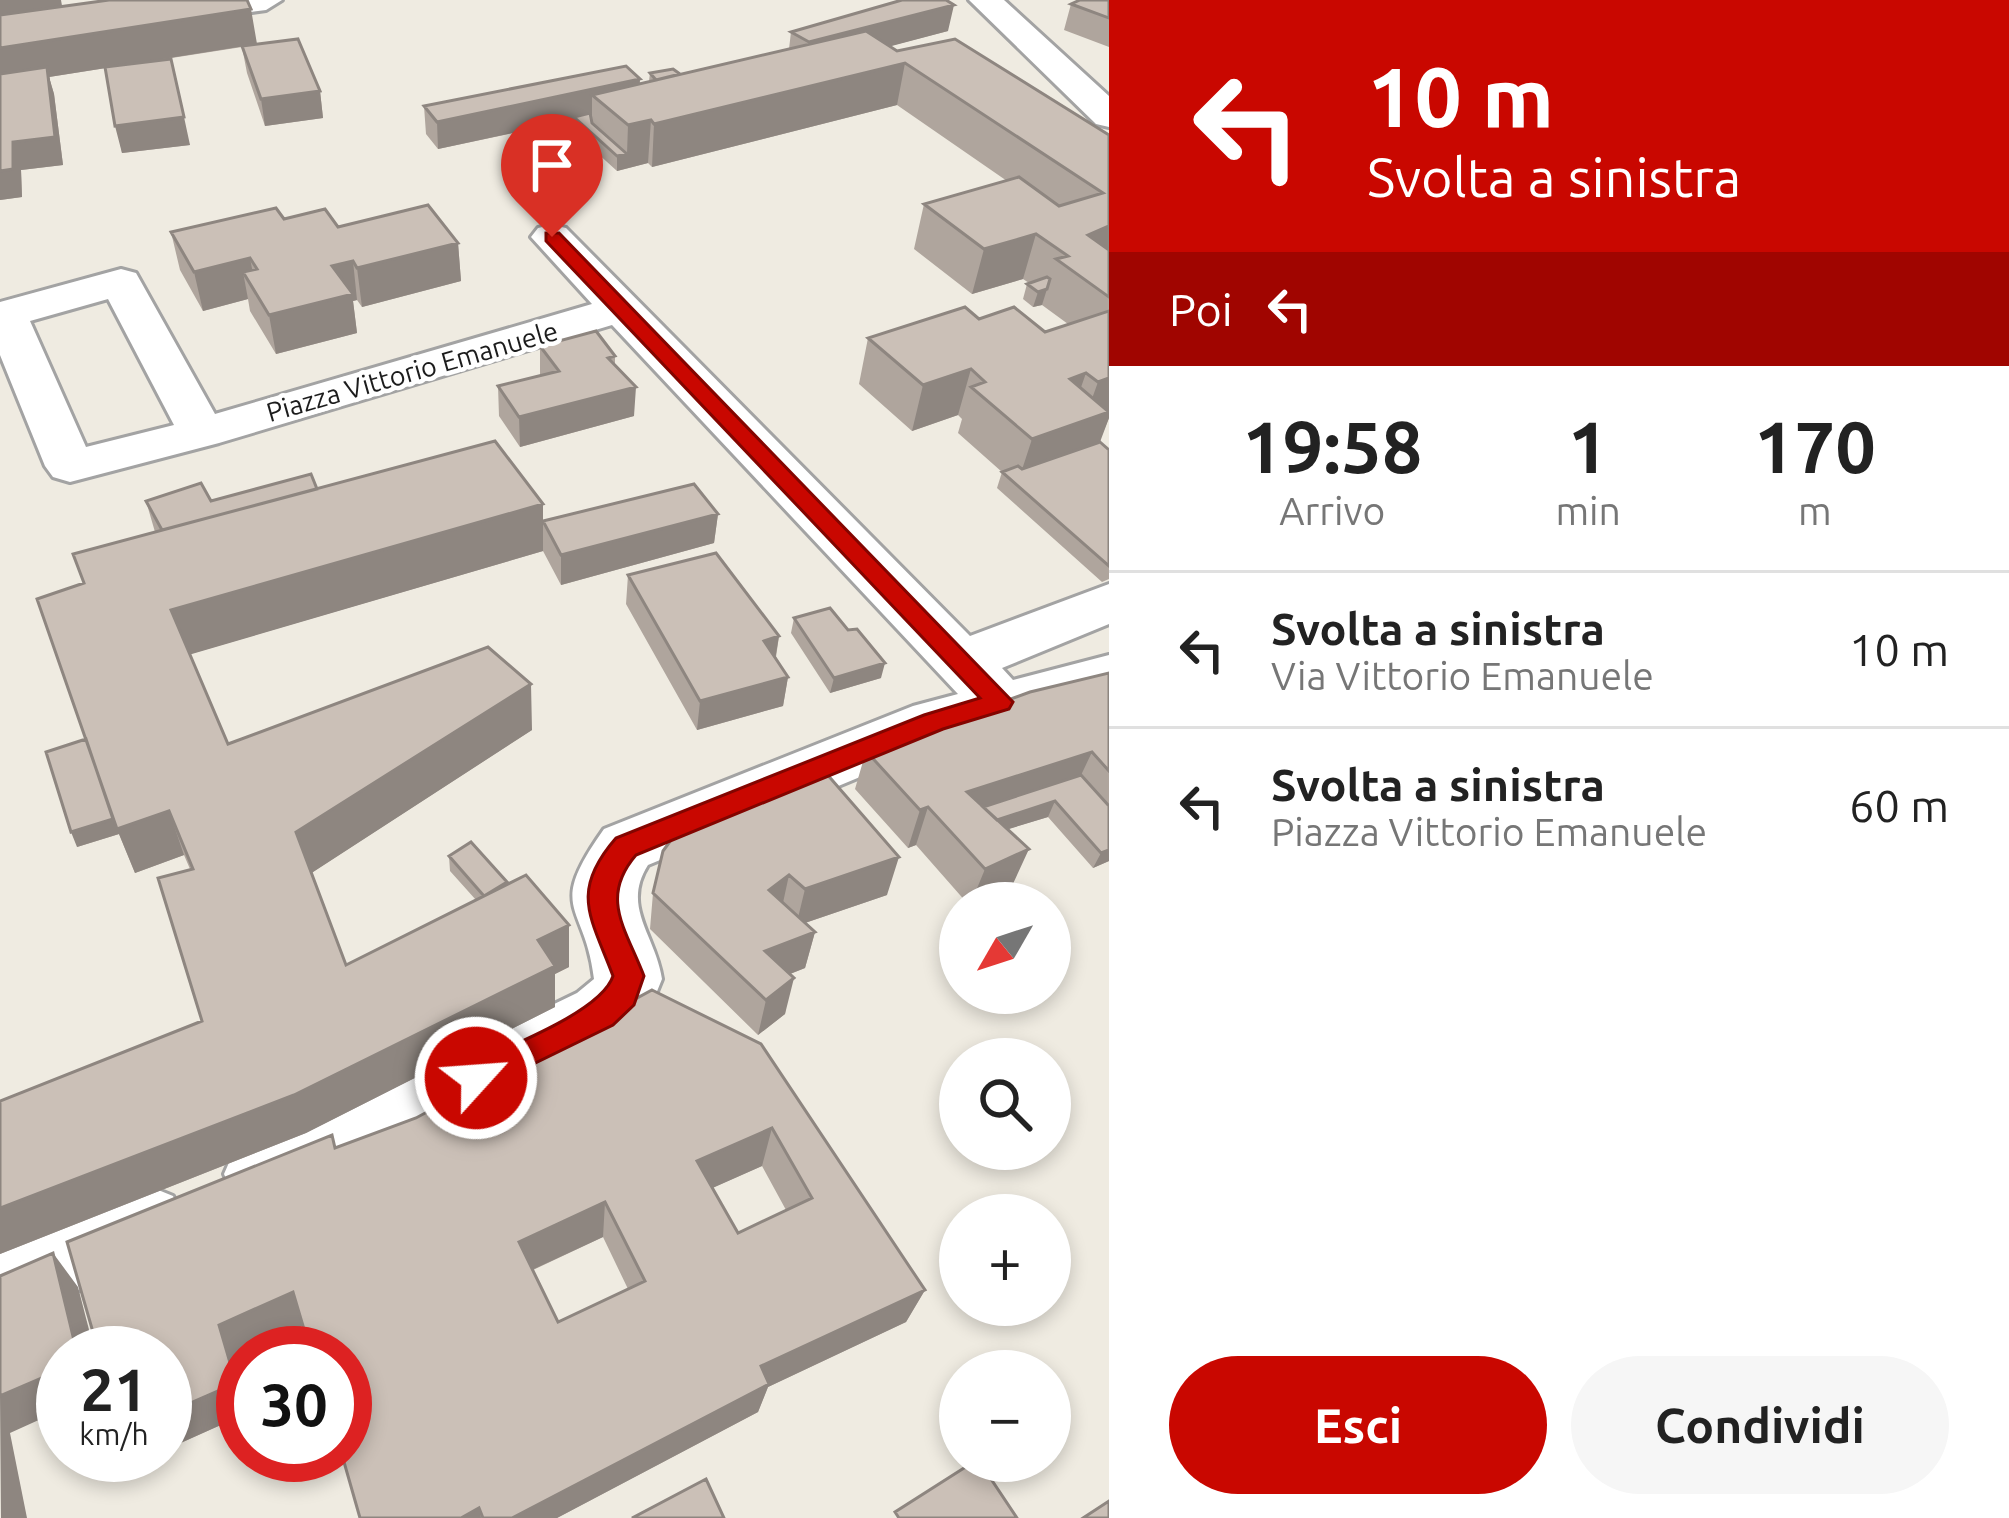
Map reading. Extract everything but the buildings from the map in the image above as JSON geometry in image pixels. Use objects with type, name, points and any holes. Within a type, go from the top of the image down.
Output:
[{"type":"street","points":[[985,0],[1109,116]]},
{"type":"street","points":[[0,36],[257,1]]},
{"type":"street","points":[[552,237],[981,682],[1109,676]]},
{"type":"street","name":"Piazza Vittorio Emanuele","points":[[202,433],[121,282],[5,314],[70,466],[202,433],[621,309]]},
{"type":"street","points":[[0,1283],[392,1119],[602,1015],[622,995],[628,976],[599,898],[605,871],[626,847],[934,722],[981,682],[1109,603]]},
{"type":"route","points":[[476,1078],[602,1015],[622,995],[628,976],[599,898],[605,871],[626,847],[934,722],[1000,702],[552,237]]}]
